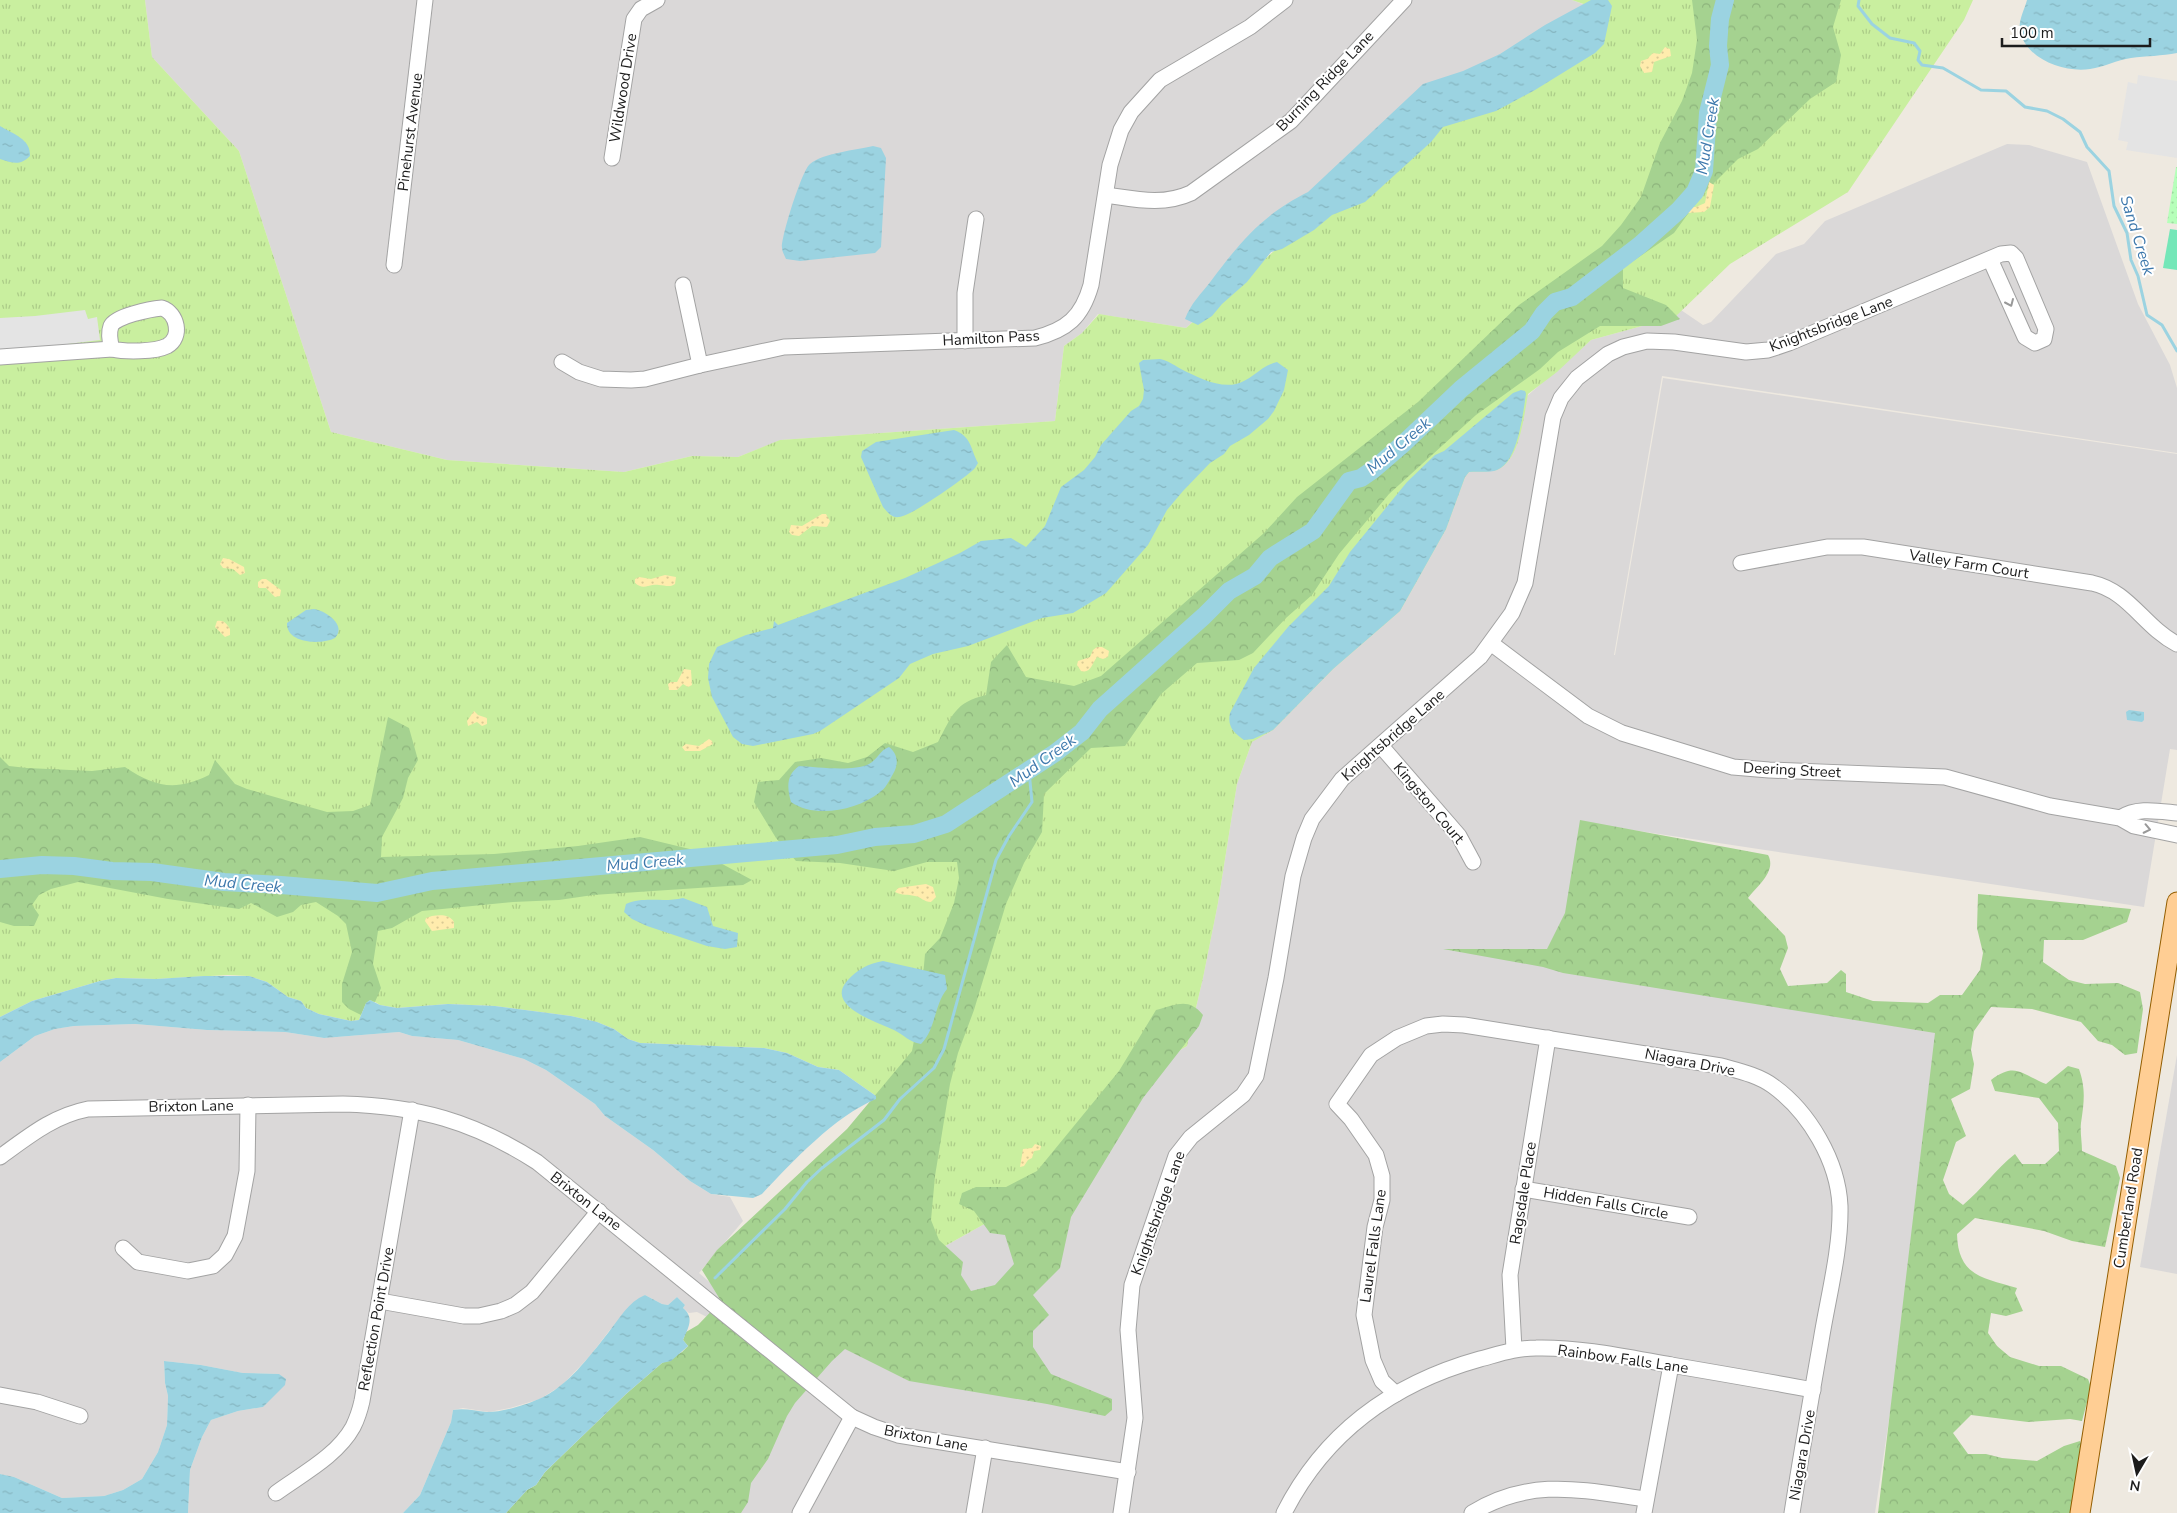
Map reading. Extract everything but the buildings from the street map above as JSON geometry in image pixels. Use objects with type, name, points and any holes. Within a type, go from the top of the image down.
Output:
[{"type":"main road","name":"Cumberland Road","points":[[2080,1513],[2174,935],[2177,902]]},
{"type":"street","name":"Pinehurst Avenue","points":[[394,265],[425,0]]},
{"type":"street","name":"Wildwood Drive","points":[[612,158],[634,19],[641,9],[657,0]]},
{"type":"street","name":"Hamilton Pass","points":[[562,362],[579,372],[601,379],[644,379],[784,347],[1035,338],[1052,334],[1079,314],[1087,300],[1114,149],[1121,130],[1131,112],[1160,80],[1250,27],[1285,0]]},
{"type":"street","name":"Burning Ridge Lane","points":[[1106,195],[1166,201],[1190,194],[1291,121],[1404,0]]},
{"type":"street","points":[[966,340],[965,293],[976,219]]},
{"type":"street","name":"Knightsbridge Lane","points":[[1121,1513],[1135,1418],[1128,1330],[1132,1285],[1173,1165],[1183,1146],[1243,1095],[1256,1076],[1276,978],[1293,876],[1304,838],[1318,811],[1342,779],[1462,675],[1492,644],[1512,613],[1524,583],[1551,428],[1556,408],[1566,390],[1595,362],[1623,347],[1647,341],[1674,342],[1746,352],[1768,350],[1789,344],[2001,254],[2011,253],[2016,258],[2046,330],[2044,339],[2034,343],[2025,337],[1990,259]]},
{"type":"street","points":[[683,285],[700,365]]},
{"type":"street","points":[[0,357],[112,350]]},
{"type":"street","name":"Valley Farm Court","points":[[1741,563],[1827,547],[1863,547],[2092,583],[2102,585],[2118,593],[2158,631],[2177,644]]},
{"type":"street","name":"Deering Street","points":[[1492,644],[1588,716],[1601,723],[1646,741],[1733,767],[1945,777],[2050,806],[2120,818],[2134,826],[2177,835]]},
{"type":"street","name":"Kingston Court","points":[[1381,746],[1459,836],[1473,862]]},
{"type":"street","name":"Deering Street","points":[[2120,818],[2128,813],[2147,810],[2177,813]]},
{"type":"street","name":"Niagara Drive","points":[[1337,1104],[1371,1055],[1397,1038],[1426,1026],[1442,1024],[1464,1025],[1721,1066],[1749,1074],[1773,1086],[1790,1101],[1819,1138],[1832,1168],[1840,1205],[1836,1252],[1792,1513]]},
{"type":"street","name":"Ragsdale Place","points":[[1514,1349],[1510,1275],[1548,1038]]},
{"type":"street","name":"Laurel Falls Lane","points":[[1337,1104],[1376,1155],[1382,1176],[1382,1200],[1375,1227],[1364,1314],[1373,1360],[1382,1380],[1396,1394]]},
{"type":"street","points":[[123,1248],[138,1262],[188,1271],[213,1266],[226,1255],[235,1236],[246,1171],[248,1105]]},
{"type":"street","name":"Brixton Lane","points":[[0,1157],[50,1122],[74,1112],[107,1107],[383,1105],[451,1120],[513,1146],[537,1162],[852,1417],[874,1428],[898,1435],[1128,1472]]},
{"type":"street","name":"Reflection Point Drive","points":[[276,1493],[330,1454],[353,1428],[362,1401],[412,1110]]},
{"type":"street","name":"Hidden Falls Circle","points":[[1523,1189],[1689,1217]]},
{"type":"street","points":[[380,1301],[464,1316],[479,1316],[501,1311],[515,1305],[532,1292],[599,1211]]},
{"type":"street","name":"Rainbow Falls Lane","points":[[1284,1513],[1294,1493],[1322,1455],[1376,1406],[1415,1382],[1455,1366],[1514,1349],[1577,1350],[1813,1390]]},
{"type":"street","points":[[1472,1513],[1511,1495],[1542,1489],[1573,1488],[1645,1506],[1670,1365]]},
{"type":"street","points":[[0,1395],[37,1402],[80,1416]]},
{"type":"street","points":[[800,1513],[852,1417]]},
{"type":"street","points":[[974,1513],[985,1448]]},
{"type":"shaded area","points":[[145,0],[1572,0],[1596,9],[1350,180],[1186,328],[1098,314],[1082,333],[1064,346],[1055,421],[781,440],[738,457],[692,456],[624,472],[447,460],[331,432],[239,151],[152,57]]},
{"type":"shaded area","points":[[2138,75],[2177,81],[2177,158],[2126,150],[2128,142],[2118,140],[2128,82],[2137,84]]},
{"type":"shaded area","points":[[2007,144],[2029,145],[2087,162],[2138,304],[2170,365],[2177,388],[2177,453],[1662,376],[1614,655],[1663,378],[2177,454],[2177,750],[2170,749],[2144,907],[1586,823],[1568,961],[1949,1020],[1875,1513],[723,1513],[713,1320],[697,1312],[689,1313],[683,1308],[685,1305],[677,1297],[668,1305],[645,1295],[609,1331],[590,1356],[562,1385],[540,1399],[489,1412],[463,1408],[453,1410],[451,1422],[420,1495],[403,1513],[188,1513],[190,1470],[202,1437],[211,1420],[238,1411],[263,1407],[279,1374],[243,1373],[201,1365],[164,1361],[165,1383],[168,1396],[167,1425],[158,1452],[142,1479],[123,1490],[104,1496],[62,1498],[14,1477],[0,1474],[0,1062],[35,1036],[55,1029],[74,1026],[135,1024],[207,1030],[285,1032],[324,1038],[399,1032],[412,1036],[458,1040],[524,1059],[546,1070],[595,1104],[605,1116],[653,1150],[690,1181],[711,1194],[730,1197],[743,1221],[699,1273],[809,1368],[929,1255],[1022,1203],[1140,1074],[1187,1046],[1218,903],[1237,784],[1252,742],[1438,474],[1591,340],[1675,317],[1681,310],[1703,325],[1711,322],[1776,254],[1804,244],[1825,221]]},
{"type":"shaded area","points":[[85,310],[88,319],[97,317],[100,340],[27,349],[0,349],[0,318]]},
{"type":"shaded area","points":[[2177,1055],[2177,1274],[2140,1267]]},
{"type":"green space","points":[[0,0],[145,0],[152,57],[239,151],[331,432],[447,460],[624,472],[692,456],[738,457],[780,440],[1055,421],[1064,346],[1082,333],[1099,314],[1186,328],[1451,96],[1595,8],[1572,0],[1973,0],[1964,20],[1848,192],[1730,264],[1675,317],[1591,340],[1557,372],[1528,394],[1520,437],[1511,457],[1505,465],[1497,470],[1469,472],[1465,477],[1446,529],[1400,611],[1333,669],[1273,730],[1252,742],[1237,784],[1218,903],[1187,1046],[1140,1074],[1022,1203],[929,1255],[876,1096],[839,1070],[818,1067],[787,1053],[764,1048],[640,1043],[628,1039],[614,1029],[597,1022],[571,1016],[495,1006],[448,1004],[397,1008],[380,1005],[375,1002],[366,1003],[359,1020],[351,1021],[319,1014],[306,1008],[301,1001],[288,997],[267,982],[249,976],[228,975],[156,979],[116,978],[32,1001],[0,1017]]},
{"type":"green space","points":[[1692,0],[1841,0],[1833,27],[1841,55],[1836,82],[1810,99],[1758,149],[1738,159],[1701,196],[1674,233],[1623,268],[1623,288],[1666,305],[1680,319],[1661,326],[1600,326],[1558,352],[1540,369],[1476,415],[1389,494],[1339,554],[1312,595],[1286,618],[1253,653],[1239,660],[1197,663],[1161,694],[1125,746],[1091,748],[1044,794],[1042,832],[1024,863],[1006,904],[974,1010],[958,1053],[950,1084],[935,1176],[931,1220],[939,1240],[963,1262],[961,1275],[971,1291],[995,1285],[1014,1264],[1005,1235],[990,1233],[974,1211],[959,1204],[962,1193],[976,1187],[1006,1187],[1037,1171],[1119,1071],[1156,1010],[1182,1004],[1198,1009],[1203,1015],[1199,1026],[1143,1098],[1071,1217],[1060,1268],[1033,1295],[1049,1315],[1033,1331],[1033,1347],[1051,1374],[1112,1399],[1112,1410],[1105,1416],[1047,1404],[909,1381],[845,1349],[795,1403],[787,1416],[768,1459],[751,1483],[748,1502],[741,1513],[506,1513],[527,1490],[536,1485],[545,1472],[626,1394],[662,1363],[682,1352],[688,1346],[683,1340],[686,1332],[698,1325],[721,1301],[702,1270],[717,1250],[847,1129],[912,1051],[920,1009],[925,954],[940,938],[954,903],[959,878],[957,862],[927,862],[894,871],[840,863],[796,861],[776,838],[754,802],[758,782],[779,780],[795,762],[821,758],[848,763],[867,757],[885,743],[913,752],[938,742],[951,718],[961,706],[986,695],[991,662],[1007,645],[1026,677],[1074,686],[1101,676],[1264,533],[1297,497],[1418,402],[1519,305],[1602,246],[1621,225],[1641,197],[1660,143],[1682,101],[1692,73],[1697,40]]},
{"type":"green space","points":[[2177,167],[2177,224],[2167,223]]},
{"type":"green space","points":[[2170,229],[2177,230],[2177,270],[2163,268]]},
{"type":"green space","points":[[388,717],[409,728],[418,760],[408,778],[403,798],[382,837],[381,857],[494,854],[578,846],[640,837],[698,851],[752,880],[743,885],[593,895],[559,900],[513,902],[422,911],[392,928],[378,931],[373,964],[381,988],[375,1002],[370,1000],[366,1003],[361,1015],[349,1009],[342,1002],[342,984],[352,952],[346,924],[338,916],[316,902],[301,905],[293,912],[277,917],[251,903],[239,909],[168,899],[78,882],[51,889],[39,895],[32,905],[39,915],[34,926],[14,926],[0,922],[0,757],[9,766],[27,768],[92,771],[125,767],[156,783],[166,785],[186,783],[209,775],[215,760],[235,784],[247,789],[327,812],[353,811],[370,805]]},
{"type":"green space","points":[[1580,820],[1768,855],[1770,867],[1768,872],[1748,898],[1785,936],[1788,948],[1780,969],[1788,986],[1827,983],[1841,970],[1846,974],[1846,992],[1873,1001],[1928,1003],[1940,995],[1962,995],[1980,970],[1983,953],[1977,928],[1978,894],[2131,909],[2127,922],[2083,940],[2044,940],[2043,962],[2069,980],[2085,984],[2118,983],[2140,992],[2143,1009],[2137,1053],[2125,1055],[2112,1045],[2098,1041],[2081,1022],[2032,1009],[1991,1007],[1974,1031],[1971,1050],[1974,1064],[1970,1089],[1951,1099],[1966,1136],[1956,1142],[1943,1180],[1949,1194],[1963,1205],[2015,1154],[2022,1164],[2045,1164],[2059,1151],[2058,1123],[2039,1098],[1995,1091],[1991,1080],[2007,1071],[2019,1072],[2046,1084],[2068,1066],[2079,1069],[2084,1096],[2081,1126],[2082,1151],[2116,1166],[2120,1178],[2105,1247],[2072,1241],[2044,1231],[1975,1218],[1957,1234],[1958,1248],[1967,1267],[1983,1278],[2017,1288],[2015,1293],[2023,1311],[2006,1316],[1991,1313],[1988,1333],[1997,1346],[2010,1357],[2039,1366],[2061,1366],[2088,1379],[2091,1387],[2082,1421],[2070,1419],[2028,1422],[1971,1415],[1953,1433],[1968,1454],[1986,1454],[2002,1458],[2037,1461],[2064,1446],[2080,1441],[2083,1448],[2070,1513],[1878,1513],[1935,1033],[1563,973],[1543,967],[1443,949],[1547,949],[1565,913]]},
{"type":"sand","points":[[1665,47],[1670,49],[1671,56],[1654,62],[1652,72],[1644,73],[1640,66],[1641,61],[1647,59],[1653,53],[1660,54]]},
{"type":"sand","points":[[1709,182],[1714,185],[1710,207],[1704,212],[1687,213],[1685,211],[1687,207],[1696,207],[1705,203]]},
{"type":"sand","points":[[822,514],[826,514],[830,521],[827,527],[812,526],[799,536],[792,535],[789,532],[791,525],[802,526]]},
{"type":"sand","points":[[223,558],[244,567],[245,573],[240,575],[233,569],[223,568],[220,564]]},
{"type":"sand","points":[[665,575],[676,577],[675,584],[644,587],[635,583],[635,579],[639,577],[651,579]]},
{"type":"sand","points":[[266,579],[281,590],[280,596],[275,597],[266,588],[258,588],[258,582]]},
{"type":"sand","points":[[217,621],[226,624],[230,629],[230,635],[225,637],[215,627]]},
{"type":"sand","points":[[1097,647],[1102,647],[1109,651],[1108,657],[1103,659],[1097,657],[1087,671],[1081,671],[1077,665],[1078,661],[1090,657],[1093,650]]},
{"type":"sand","points":[[684,669],[691,670],[692,685],[688,687],[683,684],[677,690],[669,690],[668,684],[677,682]]},
{"type":"sand","points":[[474,711],[478,715],[487,718],[487,724],[482,726],[477,722],[468,726],[467,721]]},
{"type":"sand","points":[[709,739],[713,744],[700,751],[685,751],[682,747],[686,744],[699,746]]},
{"type":"sand","points":[[926,884],[933,887],[936,897],[931,902],[912,895],[895,892],[898,888]]},
{"type":"sand","points":[[447,916],[454,922],[454,928],[432,931],[425,921],[426,918]]},
{"type":"sand","points":[[1035,1144],[1041,1146],[1040,1150],[1034,1151],[1032,1158],[1024,1166],[1020,1167],[1023,1149],[1032,1148]]},
{"type":"water","points":[[1591,0],[1608,0],[1612,6],[1604,44],[1595,53],[1535,90],[1496,111],[1443,127],[1431,142],[1365,202],[1332,215],[1314,230],[1282,249],[1271,252],[1247,282],[1222,304],[1212,316],[1198,325],[1185,319],[1196,299],[1232,253],[1254,230],[1278,210],[1308,192],[1423,84],[1463,71],[1500,54],[1545,25]]},
{"type":"water","points":[[2027,0],[2177,0],[2177,53],[2131,58],[2090,69],[2069,69],[2058,66],[2037,56],[2023,40],[2020,23]]},
{"type":"water","points":[[0,126],[28,145],[30,156],[16,163],[0,159]]},
{"type":"water","points":[[873,146],[881,148],[886,158],[881,247],[875,253],[800,261],[786,259],[782,248],[785,231],[797,190],[806,169],[810,164],[823,157]]},
{"type":"water","points":[[1160,359],[1201,378],[1229,385],[1246,380],[1277,362],[1288,370],[1284,390],[1268,419],[1249,435],[1230,446],[1224,454],[1210,463],[1183,491],[1167,510],[1148,545],[1106,593],[1073,613],[1042,618],[968,646],[933,654],[910,664],[899,678],[813,734],[753,746],[742,744],[733,737],[712,697],[708,678],[709,664],[717,647],[746,635],[773,628],[774,621],[778,625],[905,578],[960,553],[981,541],[1011,538],[1026,547],[1045,526],[1061,487],[1084,470],[1095,457],[1101,445],[1131,411],[1139,406],[1143,399],[1144,390],[1139,363],[1143,360]]},
{"type":"water","points":[[1521,390],[1525,391],[1526,394],[1523,413],[1515,447],[1510,457],[1497,470],[1469,472],[1465,477],[1446,529],[1400,611],[1333,669],[1273,730],[1253,739],[1244,740],[1237,735],[1230,726],[1230,713],[1254,668],[1288,627],[1329,586],[1350,552],[1407,482],[1435,455],[1444,451],[1513,393]]},
{"type":"water","points":[[954,430],[964,436],[970,444],[978,463],[975,468],[914,511],[899,517],[890,515],[883,507],[861,457],[862,451],[876,442]]},
{"type":"water","points":[[314,609],[334,619],[338,628],[335,638],[322,642],[306,641],[298,639],[288,630],[287,623],[306,610]]},
{"type":"water","points":[[2129,710],[2144,712],[2144,720],[2142,722],[2127,720],[2126,712]]},
{"type":"water","points":[[889,747],[896,756],[895,770],[884,789],[870,799],[848,808],[824,811],[801,807],[791,802],[789,782],[792,773],[799,766],[853,768],[869,764],[883,750]]},
{"type":"water","points":[[683,898],[707,907],[713,926],[738,933],[737,947],[725,949],[707,946],[647,926],[632,919],[624,912],[626,904],[640,900]]},
{"type":"water","points":[[883,961],[945,975],[947,989],[940,1002],[930,1031],[921,1044],[913,1042],[894,1030],[866,1018],[856,1012],[843,998],[842,990],[851,977],[863,968]]},
{"type":"water","points":[[249,976],[267,982],[288,997],[301,1001],[306,1008],[319,1014],[351,1021],[359,1020],[366,1003],[370,1000],[380,1005],[397,1008],[448,1004],[495,1006],[571,1016],[597,1022],[614,1029],[628,1039],[640,1043],[764,1048],[787,1053],[818,1067],[839,1070],[876,1096],[876,1099],[830,1128],[800,1154],[762,1194],[753,1198],[711,1194],[690,1181],[653,1150],[605,1116],[595,1104],[546,1070],[524,1059],[458,1040],[412,1036],[399,1032],[324,1038],[285,1032],[207,1030],[135,1024],[74,1026],[55,1029],[35,1036],[0,1062],[0,1017],[32,1001],[116,978],[156,979]]},
{"type":"water","points":[[645,1295],[668,1305],[677,1297],[685,1305],[683,1308],[690,1319],[683,1340],[688,1346],[671,1361],[662,1363],[626,1394],[545,1472],[536,1485],[527,1490],[506,1513],[403,1513],[420,1495],[451,1422],[453,1410],[500,1411],[527,1404],[550,1393],[569,1379],[629,1306]]},
{"type":"water","points":[[164,1361],[201,1365],[243,1373],[279,1374],[286,1379],[285,1385],[263,1407],[238,1411],[211,1420],[202,1437],[190,1470],[188,1513],[0,1513],[0,1474],[14,1477],[62,1498],[104,1496],[123,1490],[142,1479],[158,1452],[167,1425],[168,1396],[165,1383]]},
{"type":"waterway","name":"Mud Creek","points":[[0,869],[42,865],[74,866],[112,871],[152,872],[224,882],[377,893],[432,881],[837,845],[875,837],[914,834],[946,824],[1055,753],[1082,732],[1100,709],[1204,616],[1229,591],[1255,576],[1270,558],[1313,531],[1349,481],[1361,478],[1403,444],[1461,389],[1532,331],[1544,313],[1555,302],[1572,297],[1640,245],[1679,210],[1695,192],[1704,171],[1708,113],[1720,65],[1718,46],[1720,19],[1725,0]]},
{"type":"waterway","name":"Sand Creek","points":[[1859,0],[1858,6],[1872,24],[1890,38],[1914,43],[1920,51],[1918,60],[1922,65],[1943,68],[1981,90],[2006,91],[2025,107],[2047,111],[2063,119],[2080,132],[2087,147],[2109,171],[2114,206],[2127,233],[2131,260],[2138,276],[2147,315],[2162,325],[2177,351]]},
{"type":"waterway","points":[[715,1278],[785,1209],[807,1182],[884,1120],[900,1099],[934,1068],[944,1049],[996,860],[1009,836],[1032,802],[1029,771]]}]
